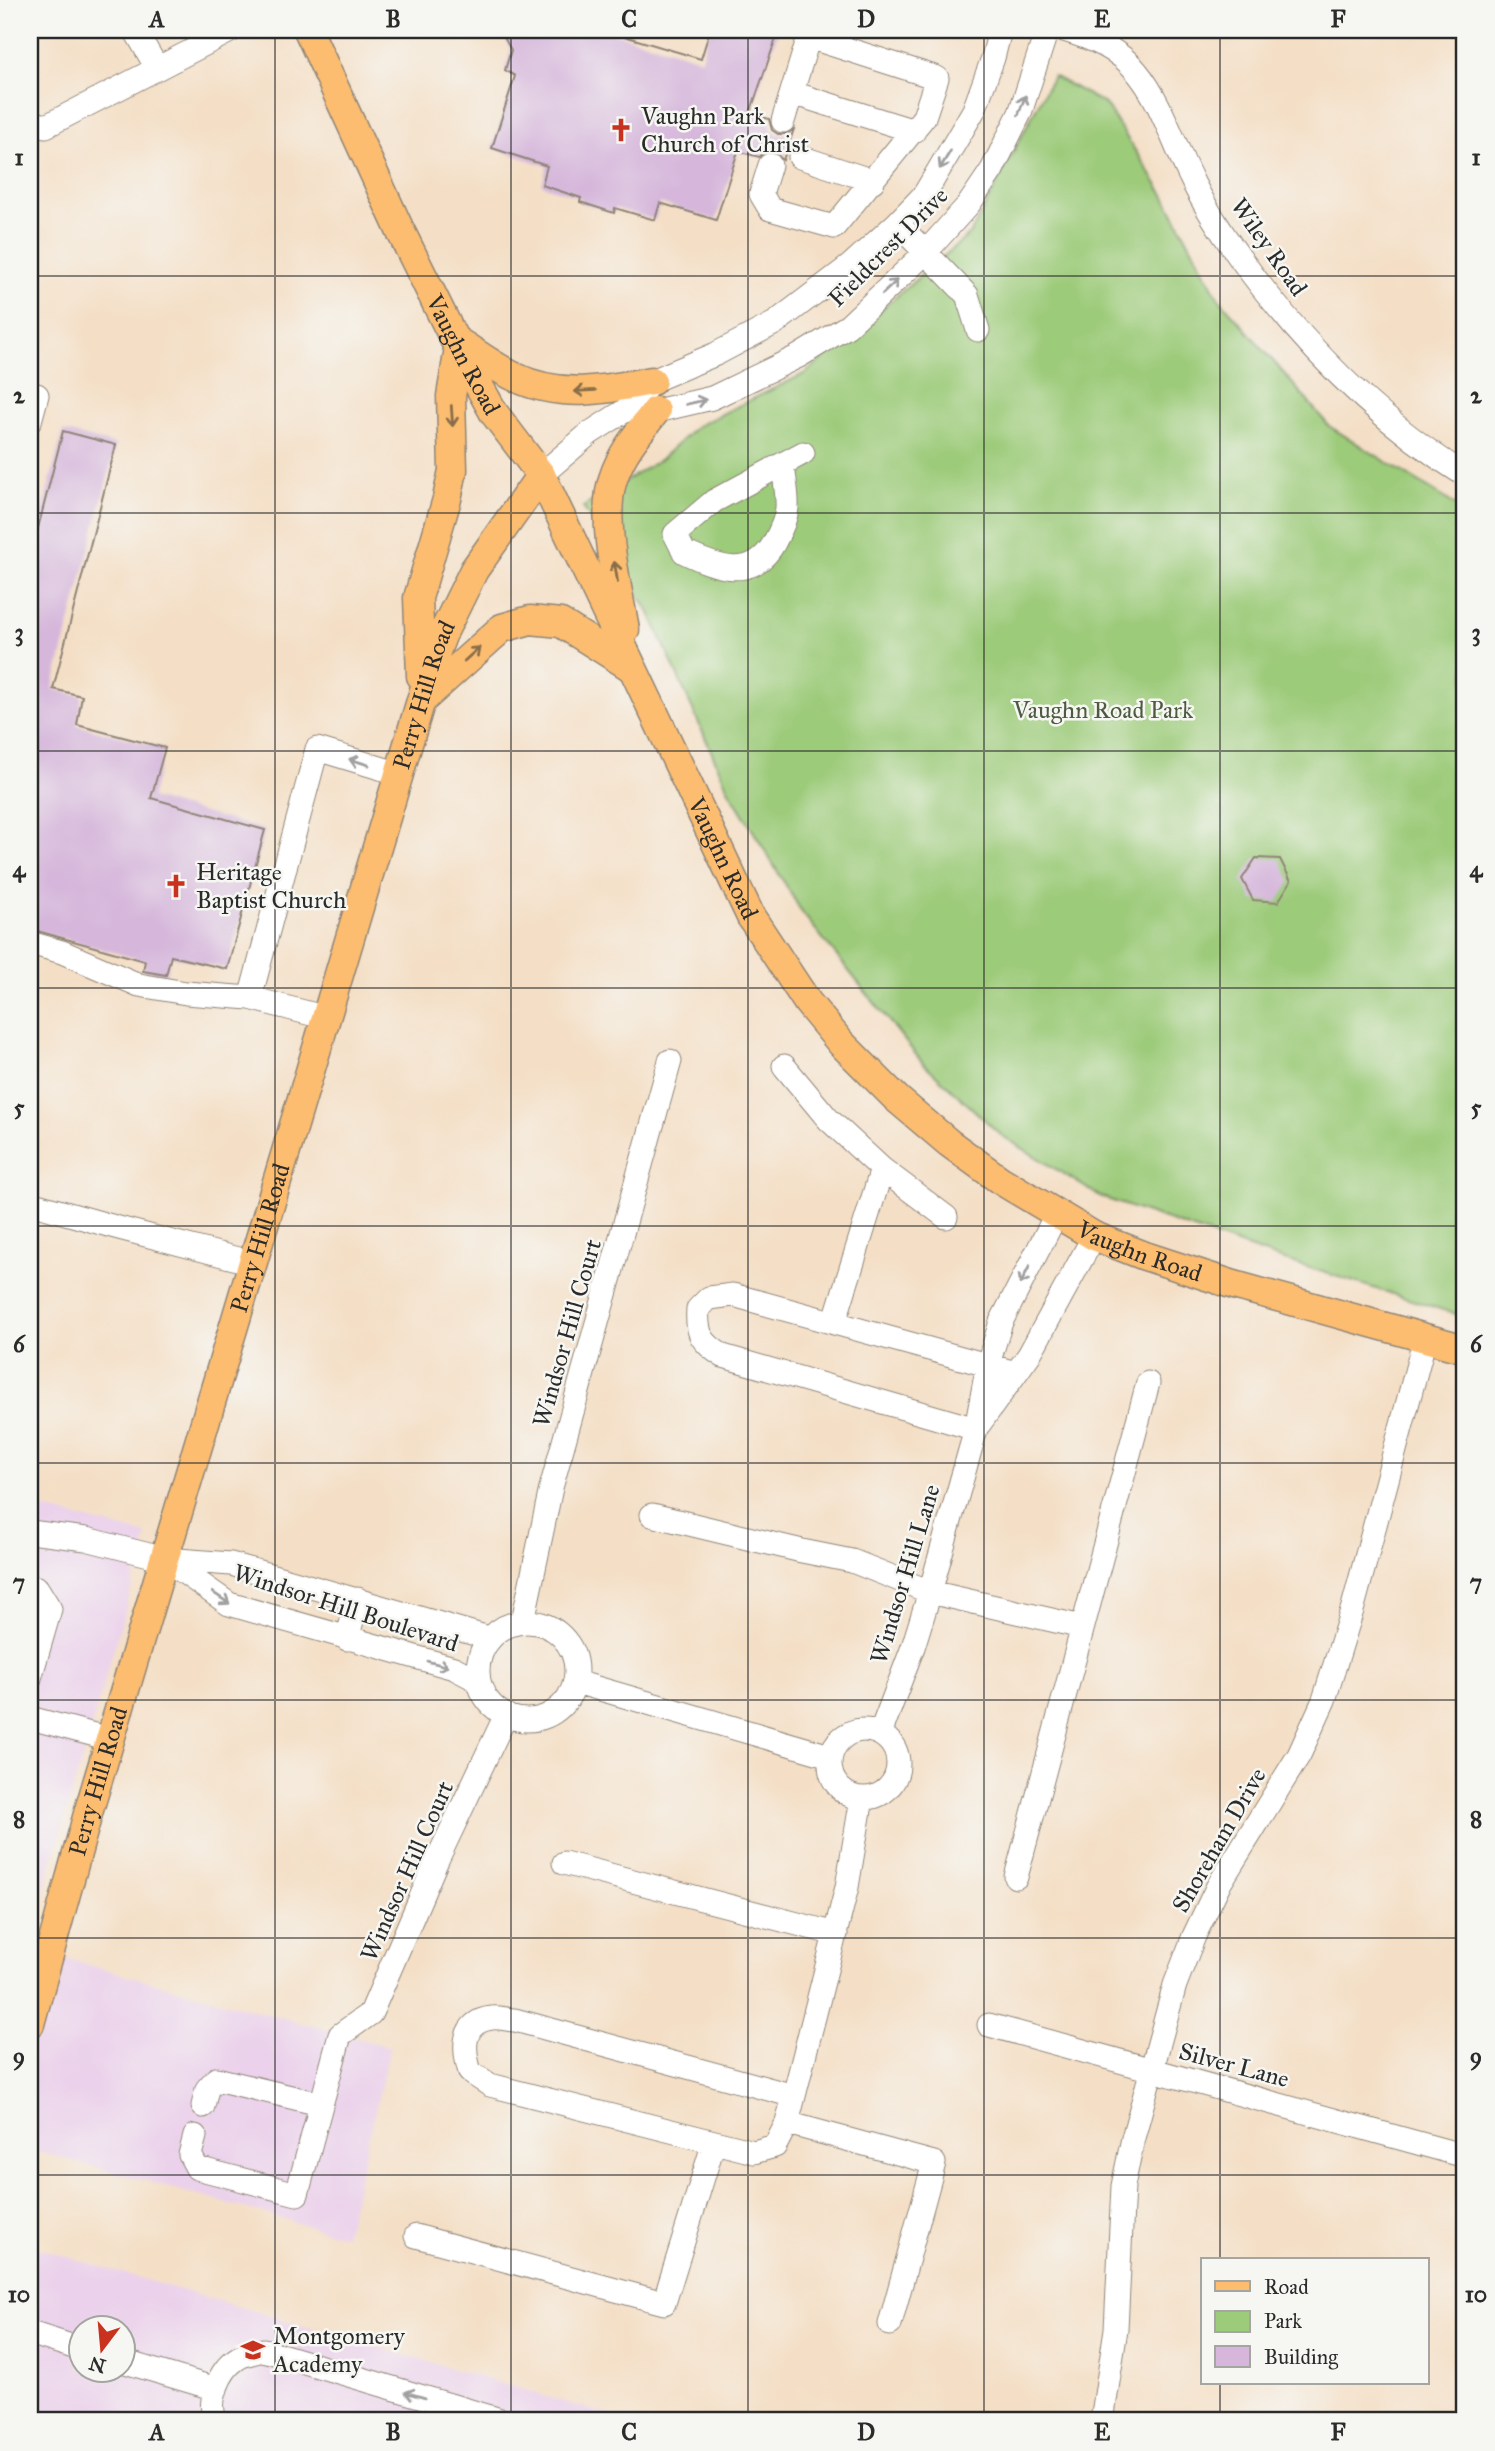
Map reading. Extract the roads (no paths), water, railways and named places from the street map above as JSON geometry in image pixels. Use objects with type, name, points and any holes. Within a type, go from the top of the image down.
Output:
[{"type":"main road","name":"Vaughn Road","points":[[308,30],[456,344],[494,413],[541,475],[751,917],[808,1003],[841,1043],[897,1099],[949,1143],[1000,1180],[1094,1236],[1234,1285],[1465,1349]]},
{"type":"main road","points":[[422,700],[418,598],[453,470],[451,396],[456,344],[515,377],[553,390],[583,392],[652,381]]},
{"type":"main road","points":[[631,666],[608,521],[612,481],[643,410]]},
{"type":"main road","name":"Perry Hill Road","points":[[30,2024],[37,1969],[110,1740],[443,633],[474,570],[541,475]]},
{"type":"main road","points":[[422,700],[502,628],[530,620],[561,623],[631,666]]},
{"type":"street","points":[[135,30],[157,68]]},
{"type":"street","name":"Fieldcrest Drive","points":[[643,410],[652,381],[716,354],[775,323],[850,266],[924,195],[974,110],[1000,30]]},
{"type":"street","name":"Fieldcrest Drive","points":[[541,475],[590,433],[643,410],[712,398],[799,356],[848,326],[925,253],[970,204],[992,170],[1020,114],[1047,30]]},
{"type":"street","name":"Wiley Road","points":[[1064,30],[1099,43],[1136,70],[1148,87],[1191,179],[1238,255],[1301,336],[1363,397],[1413,439],[1465,475]]},
{"type":"street","points":[[30,122],[46,126],[219,33]]},
{"type":"street","points":[[770,165],[761,194],[770,209],[834,227],[924,117],[937,78],[810,33],[783,121]]},
{"type":"street","points":[[792,93],[914,131]]},
{"type":"street","points":[[800,157],[873,181]]},
{"type":"street","points":[[897,223],[967,295],[978,330]]},
{"type":"street","points":[[775,323],[799,356]]},
{"type":"street","points":[[30,421],[37,394]]},
{"type":"street","points":[[793,459],[787,508],[778,536],[767,555],[746,568],[716,566],[684,552],[675,534],[714,501],[793,459]]},
{"type":"street","points":[[250,998],[317,749],[400,774]]},
{"type":"street","points":[[30,943],[62,952],[139,985],[186,993],[250,998],[327,1018]]},
{"type":"street","name":"Windsor Hill Court","points":[[523,1621],[551,1488],[670,1061]]},
{"type":"street","points":[[784,1066],[828,1119],[882,1169],[946,1217]]},
{"type":"street","points":[[834,1323],[882,1169]]},
{"type":"street","points":[[30,1203],[253,1263]]},
{"type":"street","name":"Windsor Hill Lane","points":[[880,1734],[913,1647],[930,1592],[976,1429],[988,1364],[1001,1322],[1056,1214]]},
{"type":"street","name":"Windsor Hill Lane","points":[[976,1429],[1029,1355],[1094,1236]]},
{"type":"street","points":[[976,1429],[723,1356],[707,1346],[696,1326],[698,1309],[709,1298],[733,1295],[1016,1373]]},
{"type":"street","name":"Shoreham Drive","points":[[1102,2421],[1116,2329],[1123,2186],[1133,2138],[1175,1985],[1218,1886],[1299,1755],[1324,1700],[1353,1607],[1425,1338]]},
{"type":"street","points":[[1016,1877],[1148,1383]]},
{"type":"street","points":[[652,1515],[852,1561],[930,1592],[1082,1627]]},
{"type":"street","points":[[30,1532],[86,1539],[165,1559]]},
{"type":"street","name":"Windsor Hill Boulevard","points":[[165,1559],[231,1564],[489,1638]]},
{"type":"street","name":"Windsor Hill Boulevard","points":[[165,1559],[229,1604],[454,1668],[479,1681]]},
{"type":"street","points":[[30,1586],[37,1588],[50,1609],[30,1678]]},
{"type":"street","points":[[347,1639],[358,1599]]},
{"type":"street","points":[[506,1715],[517,1720],[535,1720],[551,1714],[565,1704],[576,1682],[577,1665],[572,1648],[561,1634],[541,1623],[523,1621]]},
{"type":"street","name":"Windsor Hill Boulevard","points":[[506,1715],[487,1700],[477,1668],[489,1638],[503,1627],[523,1621]]},
{"type":"street","points":[[576,1682],[830,1756]]},
{"type":"street","name":"Windsor Hill Court","points":[[320,2104],[340,2035],[372,2013],[437,1860],[506,1715]]},
{"type":"street","points":[[30,1718],[110,1740]]},
{"type":"street","points":[[868,1730],[880,1734],[893,1747],[897,1758],[893,1782],[874,1797],[850,1795],[833,1779],[830,1768],[830,1756],[836,1743],[845,1735],[856,1731],[868,1730]]},
{"type":"street","points":[[794,2096],[515,2020],[491,2018],[473,2025],[466,2036],[466,2057],[470,2072],[490,2085],[754,2152],[775,2146],[787,2123],[794,2096],[836,1934],[862,1798]]},
{"type":"street","points":[[564,1863],[836,1934]]},
{"type":"street","name":"Silver Lane","points":[[989,2025],[1465,2156]]},
{"type":"street","points":[[195,2136],[190,2155],[197,2168],[297,2194],[320,2104],[216,2079],[207,2090],[203,2106]]},
{"type":"street","points":[[787,2123],[933,2163],[890,2324]]},
{"type":"street","points":[[416,2236],[664,2303],[713,2142]]},
{"type":"street","points":[[30,2333],[66,2344]]},
{"type":"street","points":[[216,2421],[212,2413],[216,2389],[225,2368],[239,2357],[264,2350],[504,2421]]},
{"type":"street","points":[[136,2365],[216,2389]]},
{"type":"place","name":"Vaughn Park Church of Christ","points":[[621,130]]},
{"type":"place","name":"Heritage Baptist Church","points":[[176,886]]},
{"type":"place","name":"Montgomery Academy","points":[[253,2350]]},
{"type":"park label","name":"Vaughn Road Park","points":[[1103,710]]}]
